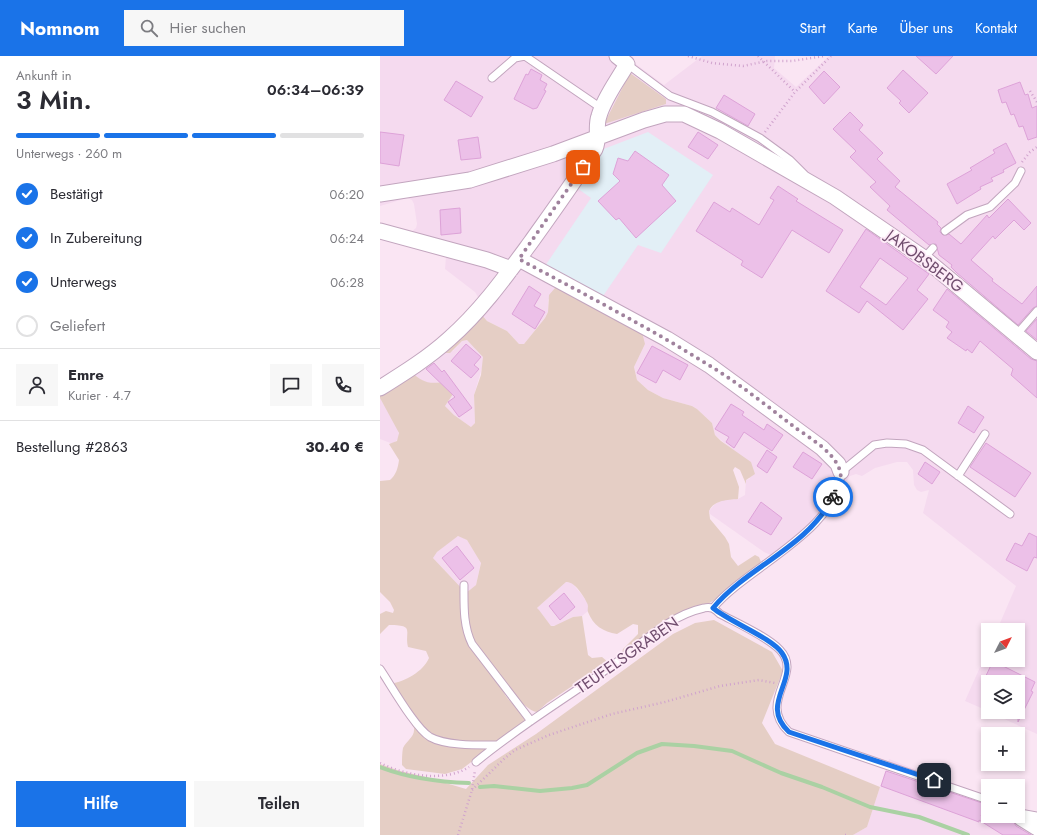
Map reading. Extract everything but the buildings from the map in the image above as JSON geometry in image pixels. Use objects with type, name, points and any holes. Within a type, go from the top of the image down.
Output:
[{"type":"street","points":[[380,388],[414,367],[449,340],[487,301],[515,264],[595,149],[598,138],[597,124],[601,108],[622,60]]},
{"type":"street","name":"JAKOBSBERG","points":[[380,194],[470,180],[529,162],[644,120],[665,114],[684,114],[720,131],[754,152],[807,179],[928,253],[1037,352]]},
{"type":"street","points":[[380,231],[487,260],[515,264],[667,339],[709,365],[822,448],[838,464],[841,472]]},
{"type":"street","points":[[1025,819],[1037,828]]},
{"type":"lane","points":[[492,78],[515,58],[525,56],[601,108]]},
{"type":"lane","points":[[622,60],[670,96],[712,112],[760,138],[803,171],[807,179]]},
{"type":"lane","points":[[945,231],[967,215],[990,208],[1015,182],[1020,171]]},
{"type":"lane","points":[[1017,334],[1037,311]]},
{"type":"lane","points":[[958,476],[985,434]]},
{"type":"lane","points":[[981,798],[789,732],[782,725],[776,712],[777,702],[787,665],[780,650],[713,608],[728,592],[793,544],[818,519],[831,502],[840,484],[841,472],[874,445],[887,443],[906,444],[923,450],[1010,514]]},
{"type":"lane","points":[[464,585],[466,626],[468,636],[472,644],[531,721]]},
{"type":"lane","name":"TEUFELSGRABEN","points":[[476,762],[497,744],[610,667],[673,620],[706,607],[713,608]]},
{"type":"lane","points":[[380,669],[419,727],[430,737],[444,742],[478,745],[497,744]]},
{"type":"lane","points":[[1025,815],[1037,816]]},
{"type":"path","points":[[688,56],[712,63],[743,66],[763,62],[792,61],[824,56]]},
{"type":"path","points":[[758,56],[795,92]]},
{"type":"path","points":[[764,132],[795,92],[831,56]]},
{"type":"path","points":[[1030,91],[1037,102]]},
{"type":"path","points":[[1020,171],[1023,158],[1037,147]]},
{"type":"path","points":[[472,790],[515,750],[556,732],[612,714],[672,701],[720,686],[759,680],[775,683],[781,689]]},
{"type":"path","points":[[458,833],[472,790],[476,762]]},
{"type":"path","points":[[380,763],[410,773],[446,775],[467,769],[476,762]]},
{"type":"shaded area","points":[[380,56],[625,56],[664,85],[702,56],[775,56],[774,68],[796,87],[829,56],[1037,56],[1037,734],[1025,728],[1025,727],[1004,719],[1025,719],[1025,675],[981,675],[981,708],[965,701],[981,665],[981,667],[1025,667],[1025,623],[1000,623],[1016,586],[923,513],[929,490],[921,492],[917,490],[914,485],[913,470],[907,462],[897,462],[875,468],[862,476],[856,474],[850,476],[829,509],[773,556],[764,552],[710,514],[709,511],[715,504],[723,500],[738,499],[745,495],[746,480],[750,479],[728,446],[715,435],[712,423],[697,409],[692,406],[663,398],[648,390],[637,380],[634,367],[645,344],[548,299],[548,312],[545,318],[524,344],[519,344],[507,331],[487,321],[482,315],[477,302],[478,297],[475,292],[445,269],[446,257],[411,232],[416,228],[417,224],[412,200],[407,198],[380,206]]},
{"type":"shaded area","points":[[630,73],[666,99],[666,104],[604,124]]},
{"type":"shaded area","points":[[648,132],[713,175],[661,253],[638,245],[601,299],[545,266],[591,198],[577,188],[601,150]]},
{"type":"shaded area","points":[[555,288],[560,288],[642,332],[645,344],[634,367],[637,380],[648,390],[663,398],[692,406],[697,409],[712,423],[715,435],[721,441],[751,462],[755,474],[746,480],[746,484],[740,470],[735,467],[733,470],[739,487],[738,499],[725,500],[717,503],[711,507],[709,511],[710,519],[725,537],[729,544],[731,557],[738,566],[755,555],[759,557],[761,562],[719,597],[708,604],[693,609],[624,655],[622,653],[623,649],[638,634],[638,625],[633,624],[617,634],[603,630],[590,617],[588,604],[581,593],[575,586],[569,582],[566,582],[537,608],[551,626],[573,617],[582,616],[588,655],[592,658],[602,657],[608,662],[547,703],[537,712],[521,702],[510,691],[480,653],[470,634],[469,620],[467,616],[466,637],[504,693],[523,716],[525,721],[462,769],[445,774],[406,769],[402,765],[403,748],[412,736],[414,728],[390,689],[391,684],[402,681],[418,672],[429,658],[426,651],[408,647],[407,630],[403,626],[389,625],[380,634],[380,614],[386,611],[393,613],[394,610],[390,602],[380,592],[380,481],[390,480],[394,476],[398,466],[399,460],[389,444],[397,441],[399,433],[380,398],[380,390],[411,371],[419,378],[427,382],[436,383],[446,381],[453,394],[445,406],[454,415],[471,427],[475,423],[474,395],[481,375],[483,357],[467,340],[462,341],[450,353],[441,353],[482,315],[487,321],[507,331],[519,344],[524,344],[545,318],[548,312],[549,295]],"holes":[[[458,536],[467,540],[481,563],[476,585],[466,593],[433,558],[437,552]]]},
{"type":"shaded area","points":[[467,340],[482,354],[484,361],[474,395],[475,423],[471,427],[454,415],[445,406],[453,394],[446,381],[427,383],[419,379],[411,371],[439,350],[453,351],[462,341]]},
{"type":"shaded area","points":[[380,398],[398,428],[399,438],[393,444],[380,439]]},
{"type":"shaded area","points":[[460,536],[467,540],[481,562],[476,585],[466,593],[433,558],[437,552],[455,537]]},
{"type":"shaded area","points":[[566,582],[572,583],[582,595],[588,604],[588,611],[582,616],[573,617],[558,625],[551,626],[537,608]]},
{"type":"shaded area","points":[[714,620],[772,652],[783,671],[762,723],[775,744],[880,787],[867,827],[853,835],[380,835],[380,764],[466,789],[488,765],[536,734],[673,634],[695,623]]},
{"type":"shaded area","points":[[889,759],[981,794],[981,823],[1025,823],[1037,835],[853,835],[867,827]]},
{"type":"waterway","points":[[480,787],[494,786],[540,791],[572,788],[587,785],[637,753],[662,744],[694,746],[732,751],[781,773],[822,787],[870,807],[919,817],[968,835]]},
{"type":"waterway","points":[[380,767],[424,779],[469,783]]},
{"type":"way so far","points":[[583,167],[519,259],[667,339],[709,365],[788,422],[822,448],[838,464],[841,472],[840,484],[833,497]]},
{"type":"route","points":[[833,497],[818,519],[793,544],[728,592],[713,608],[720,614],[773,644],[783,654],[787,665],[787,671],[777,702],[776,712],[782,725],[789,732],[934,780]]}]
